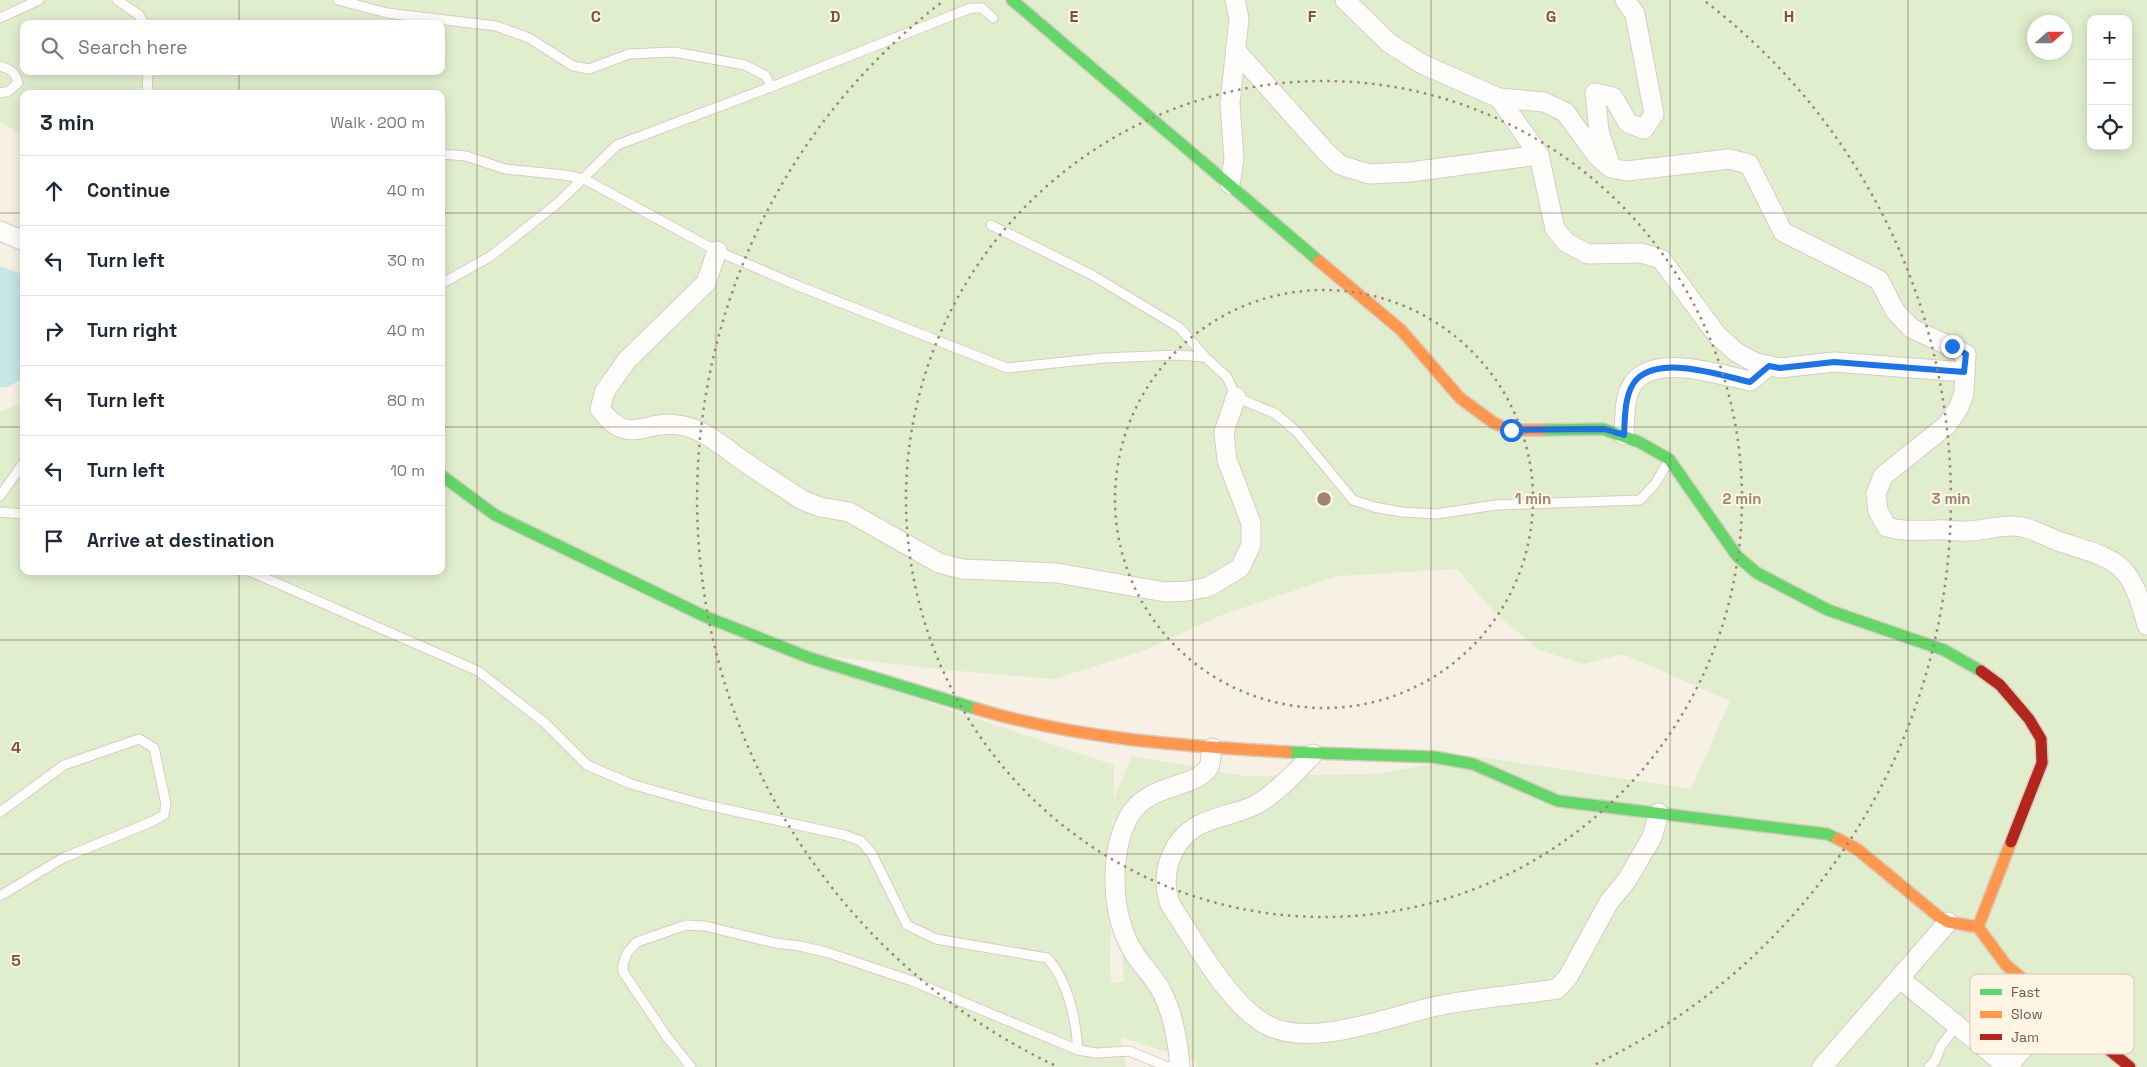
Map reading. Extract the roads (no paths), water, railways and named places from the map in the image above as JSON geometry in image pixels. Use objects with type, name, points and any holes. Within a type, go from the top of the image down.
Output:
[{"type":"street","points":[[1012,0],[1401,330],[1460,398],[1494,423],[1511,430],[1604,429],[1624,435],[1669,459],[1736,556],[1757,573],[1828,610],[1944,650],[1970,663],[2000,684],[2029,719],[2041,739],[2042,763],[1978,927]]},
{"type":"street","points":[[1230,184],[1234,159],[1230,103],[1239,18],[1235,0]]},
{"type":"street","points":[[1345,0],[1389,44],[1422,64],[1499,98],[1544,102],[1565,112],[1596,156],[1612,168],[1627,172],[1729,159],[1749,164],[1783,232],[1879,280],[1895,311],[1912,328],[1966,354],[1964,392],[1959,407],[1947,426],[1883,476],[1876,494],[1878,511],[1887,527],[1903,532],[1966,531],[2010,526],[2028,527],[2050,538],[2107,557],[2119,564],[2131,579],[2147,625]]},
{"type":"street","points":[[1612,168],[1599,131],[1595,93],[1613,97],[1628,123],[1644,129],[1654,114],[1635,14],[1625,0]]},
{"type":"street","points":[[1236,51],[1327,153],[1340,165],[1369,174],[1410,172],[1539,155]]},
{"type":"street","points":[[1499,98],[1539,155],[1555,229],[1566,242],[1588,254],[1641,253],[1662,259],[1717,335],[1736,352],[1756,363],[1780,368],[1834,362],[1964,372]]},
{"type":"street","points":[[0,230],[20,239]]},
{"type":"street","points":[[717,251],[706,283],[627,360],[605,391],[600,409],[609,421],[619,427],[632,430],[677,424],[702,431],[802,500],[820,507],[849,512],[939,563],[962,569],[1057,573],[1165,592],[1188,591],[1223,580],[1240,568],[1251,545],[1251,523],[1226,460],[1224,432],[1236,397]]},
{"type":"street","points":[[1624,435],[1627,399],[1633,386],[1636,380],[1655,370],[1675,367],[1750,382],[1769,366]]},
{"type":"street","points":[[445,478],[495,515],[704,616],[810,658],[1011,720],[1090,735],[1212,748],[1313,754],[1434,757],[1473,764],[1558,801],[1827,834],[1857,849],[1948,922],[1978,927],[2006,965],[2017,974]]},
{"type":"street","points":[[1180,1067],[1172,1016],[1162,991],[1129,945],[1122,926],[1117,899],[1117,850],[1124,828],[1134,808],[1146,796],[1200,775],[1209,766],[1212,748]]},
{"type":"street","points":[[1313,754],[1293,775],[1259,803],[1198,825],[1183,838],[1172,853],[1166,872],[1166,892],[1170,904],[1219,978],[1240,1004],[1265,1025],[1285,1033],[1306,1034],[1359,1026],[1437,1006],[1557,989],[1568,976],[1609,902],[1627,880],[1652,837],[1659,813]]},
{"type":"street","points":[[1822,1067],[1948,922]]},
{"type":"street","points":[[1899,978],[1970,1036]]},
{"type":"street","points":[[1992,1054],[2008,1067],[2019,1054]]},
{"type":"street","points":[[2114,1054],[2130,1067]]},
{"type":"lane","points":[[0,18],[39,0]]},
{"type":"lane","points":[[117,0],[139,15],[142,20]]},
{"type":"lane","points":[[338,0],[387,13],[496,26],[529,38],[573,66],[589,69],[630,54],[674,52],[745,65],[766,76],[771,87]]},
{"type":"lane","points":[[445,282],[491,256],[559,202],[618,146],[971,8],[982,8],[993,18]]},
{"type":"lane","points":[[0,66],[10,69],[15,74],[18,83],[9,91],[0,93]]},
{"type":"lane","points":[[147,90],[148,75]]},
{"type":"lane","points":[[445,154],[466,156],[506,168],[584,179],[717,251],[801,287],[1008,368],[1103,358],[1178,355],[1205,357]]},
{"type":"lane","points":[[991,225],[1092,275],[1180,328],[1205,357],[1227,377],[1236,397],[1276,414],[1297,432],[1353,500],[1402,512],[1436,514],[1496,505],[1640,500],[1655,484],[1669,459]]},
{"type":"lane","points":[[0,496],[20,468]]},
{"type":"lane","points":[[0,512],[20,514]]},
{"type":"lane","points":[[258,575],[478,671],[545,723],[587,765],[614,777],[631,784],[702,804],[844,835],[861,841],[872,854],[907,925],[936,939],[1046,958],[1056,968],[1066,992],[1077,1035],[1078,1050]]},
{"type":"lane","points":[[0,812],[64,765],[139,739],[154,748],[166,804],[164,815],[63,858],[0,896]]},
{"type":"lane","points":[[691,1067],[667,1038],[624,972],[623,964],[627,953],[638,942],[686,925],[705,926],[775,943],[826,952],[912,981],[1078,1050],[1096,1053],[1129,1052],[1168,1067]]},
{"type":"lane","points":[[1930,1067],[1935,1060],[1940,1046],[1957,1025]]},
{"type":"water","points":[[0,266],[20,274],[20,380],[8,387],[0,387]]}]
